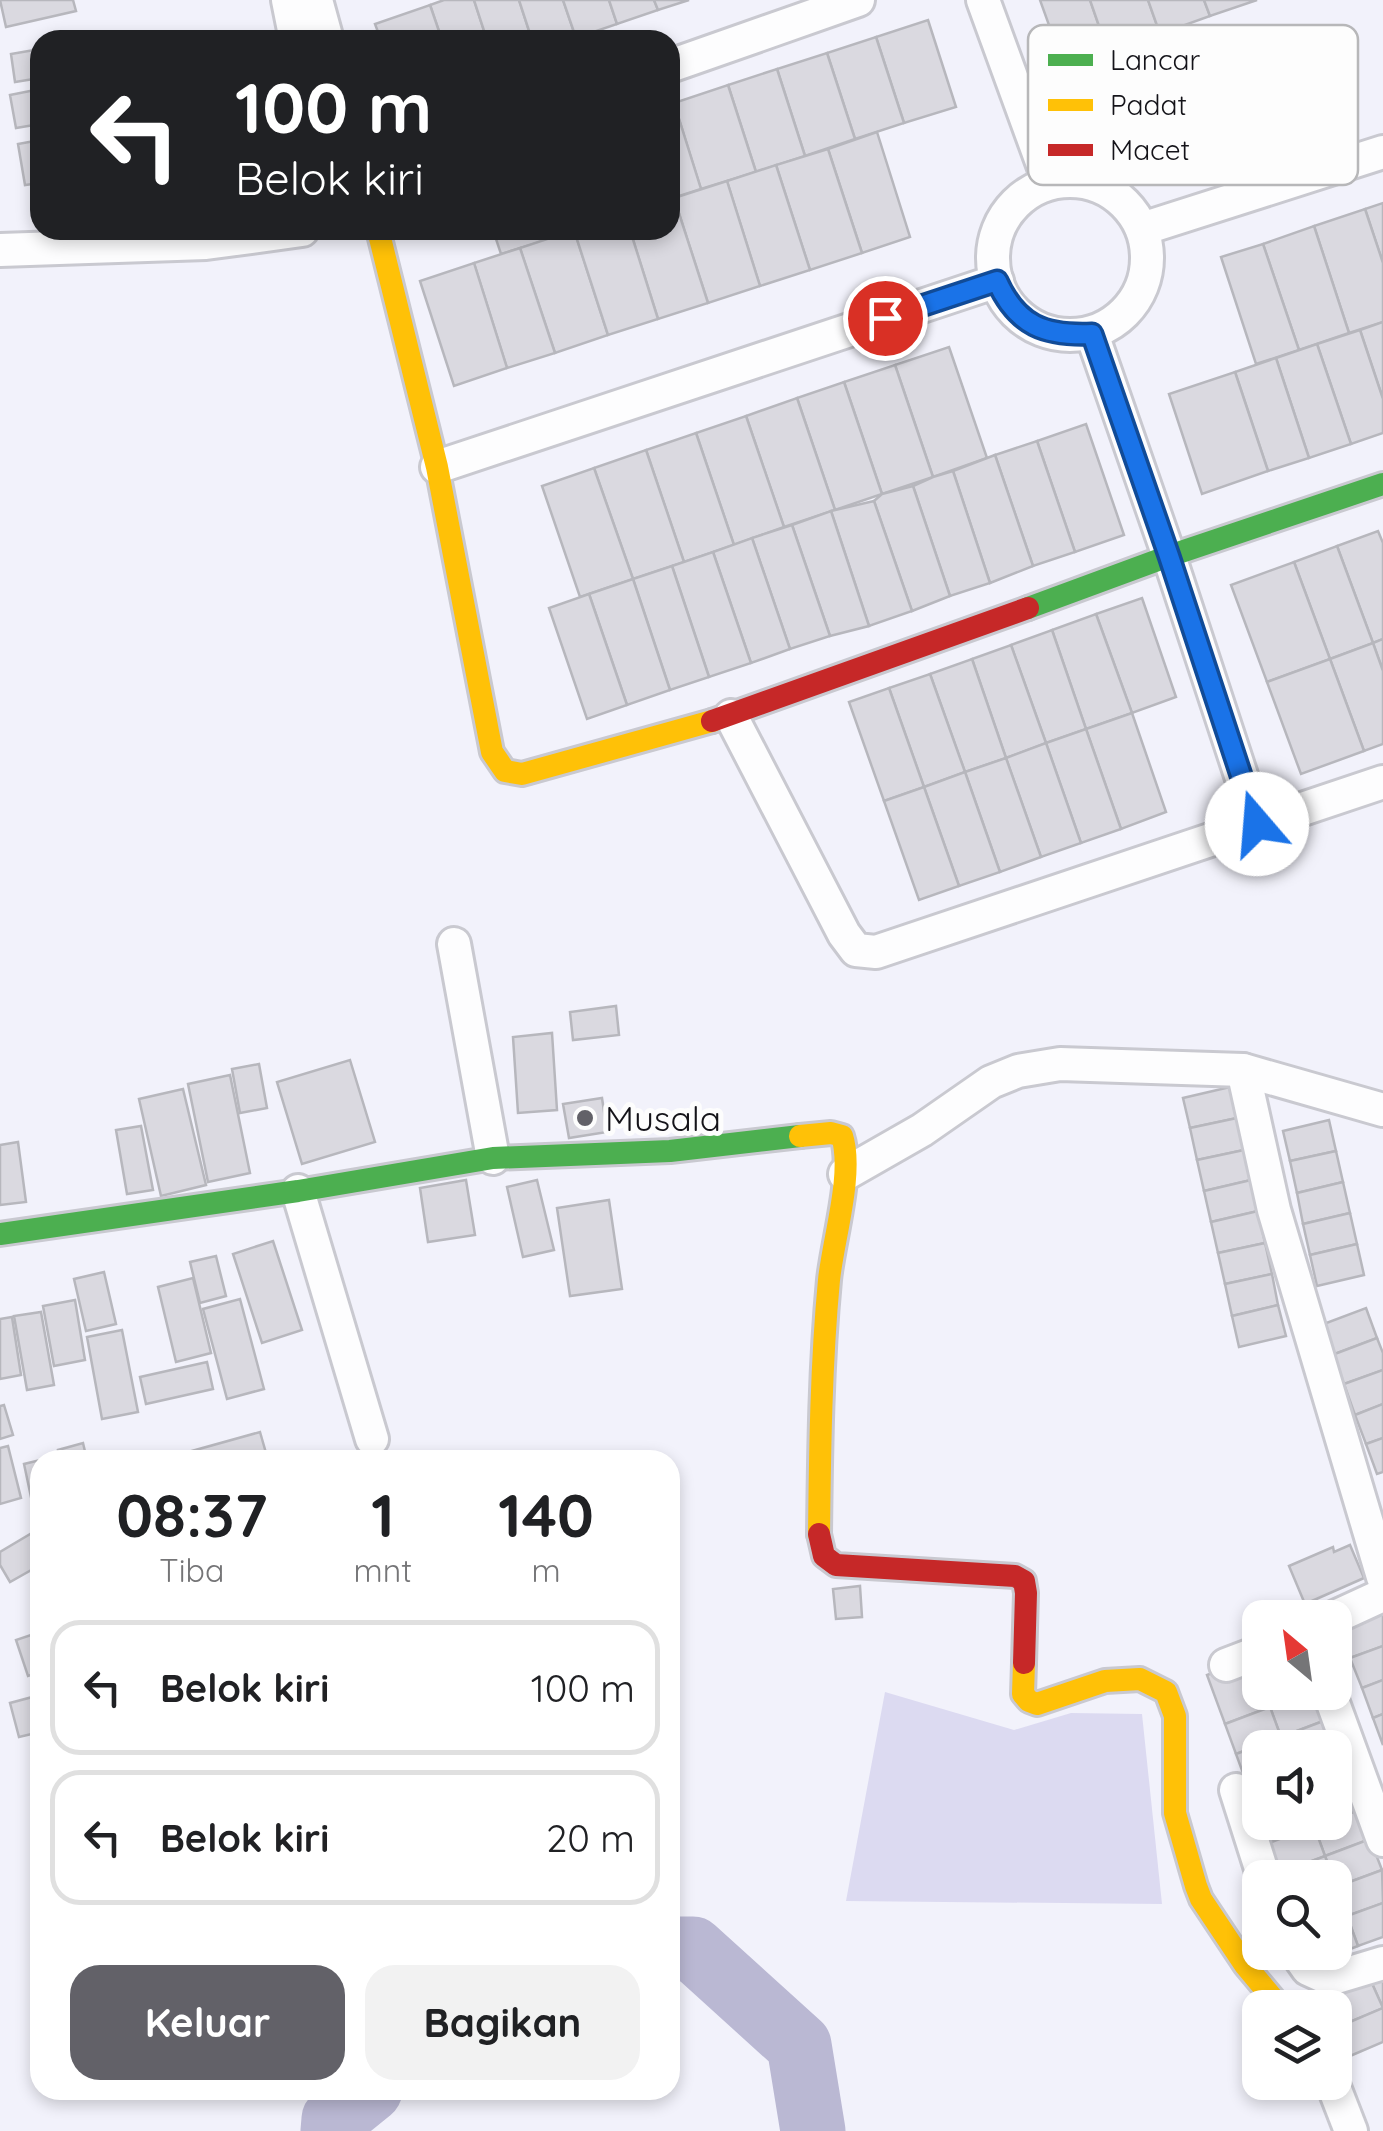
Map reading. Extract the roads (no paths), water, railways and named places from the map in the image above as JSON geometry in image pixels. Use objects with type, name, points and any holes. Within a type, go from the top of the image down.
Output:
[{"type":"street","points":[[288,0],[294,30]]},
{"type":"street","points":[[316,0],[324,30]]},
{"type":"street","points":[[680,62],[858,0]]},
{"type":"street","points":[[983,0],[1028,123]]},
{"type":"street","points":[[1358,160],[1383,152]]},
{"type":"street","points":[[1043,185],[1013,206],[1002,223],[993,261],[997,281],[1005,300],[1035,326],[1054,333],[1092,334],[1128,309],[1146,274],[1148,254],[1136,216],[1123,200],[1095,185]]},
{"type":"street","points":[[1142,229],[1280,185]]},
{"type":"street","points":[[0,250],[228,240]]},
{"type":"street","points":[[380,240],[437,467],[492,752],[505,771],[522,774],[731,716],[1169,556],[1383,484]]},
{"type":"street","points":[[437,467],[997,281]]},
{"type":"street","points":[[1092,334],[1257,824]]},
{"type":"street","points":[[731,716],[844,934],[856,950],[876,952],[1383,782]]},
{"type":"street","points":[[454,944],[492,1158]]},
{"type":"street","points":[[844,1174],[922,1130],[991,1082],[1018,1071],[1060,1064],[1243,1070],[1383,1110]]},
{"type":"street","points":[[1243,1070],[1274,1210],[1383,1578]]},
{"type":"street","points":[[0,1234],[492,1158],[670,1151],[831,1133],[842,1136],[844,1174],[829,1279],[820,1445],[819,1539],[824,1556],[836,1565],[1015,1576],[1024,1581],[1023,1694],[1028,1701],[1037,1704],[1105,1681],[1140,1679],[1166,1692],[1175,1716],[1175,1813],[1196,1886],[1245,1965],[1266,1990]]},
{"type":"street","points":[[298,1191],[372,1439]]},
{"type":"street","points":[[1352,1609],[1383,1595]]},
{"type":"street","points":[[1226,1665],[1242,1659]]},
{"type":"street","points":[[1336,1710],[1383,1840]]},
{"type":"street","points":[[1236,1790],[1258,1860]]},
{"type":"street","points":[[1310,1970],[1330,1979],[1383,1964]]},
{"type":"street","points":[[1339,2100],[1351,2131]]},
{"type":"waterway","points":[[680,1949],[693,1949],[799,2045],[813,2131]]},
{"type":"waterway","points":[[333,2131],[334,2119],[358,2100]]},
{"type":"place","name":"Musala","points":[[585,1118]]}]
